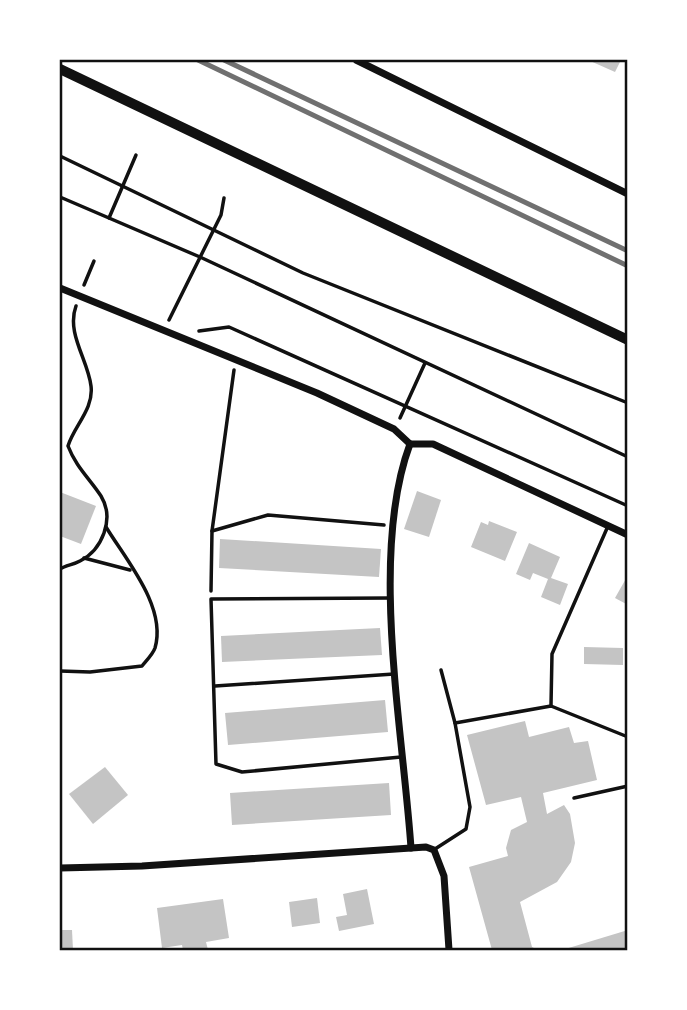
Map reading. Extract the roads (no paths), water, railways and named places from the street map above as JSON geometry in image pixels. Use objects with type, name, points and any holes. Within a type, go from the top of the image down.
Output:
[{"type":"street","points":[[356,60],[628,194]]},
{"type":"street","points":[[60,69],[628,340]]},
{"type":"street","points":[[60,288],[317,393],[394,429],[410,444],[433,444],[628,535]]},
{"type":"street","points":[[410,444],[402,467],[393,526],[391,598],[411,848]]},
{"type":"street","points":[[60,868],[152,866],[426,847],[434,850],[444,876],[449,950]]},
{"type":"lane","points":[[551,706],[552,654],[608,526]]},
{"type":"lane","points":[[391,598],[211,599],[216,764],[242,772],[403,756]]},
{"type":"lane","points":[[434,850],[466,829],[470,807],[455,723],[441,670]]},
{"type":"lane","points":[[215,686],[396,674]]},
{"type":"lane","points":[[455,723],[551,706],[628,737]]},
{"type":"lane","points":[[574,798],[628,786]]},
{"type":"railway","points":[[198,60],[628,266]]},
{"type":"railway","points":[[224,60],[628,251]]}]
